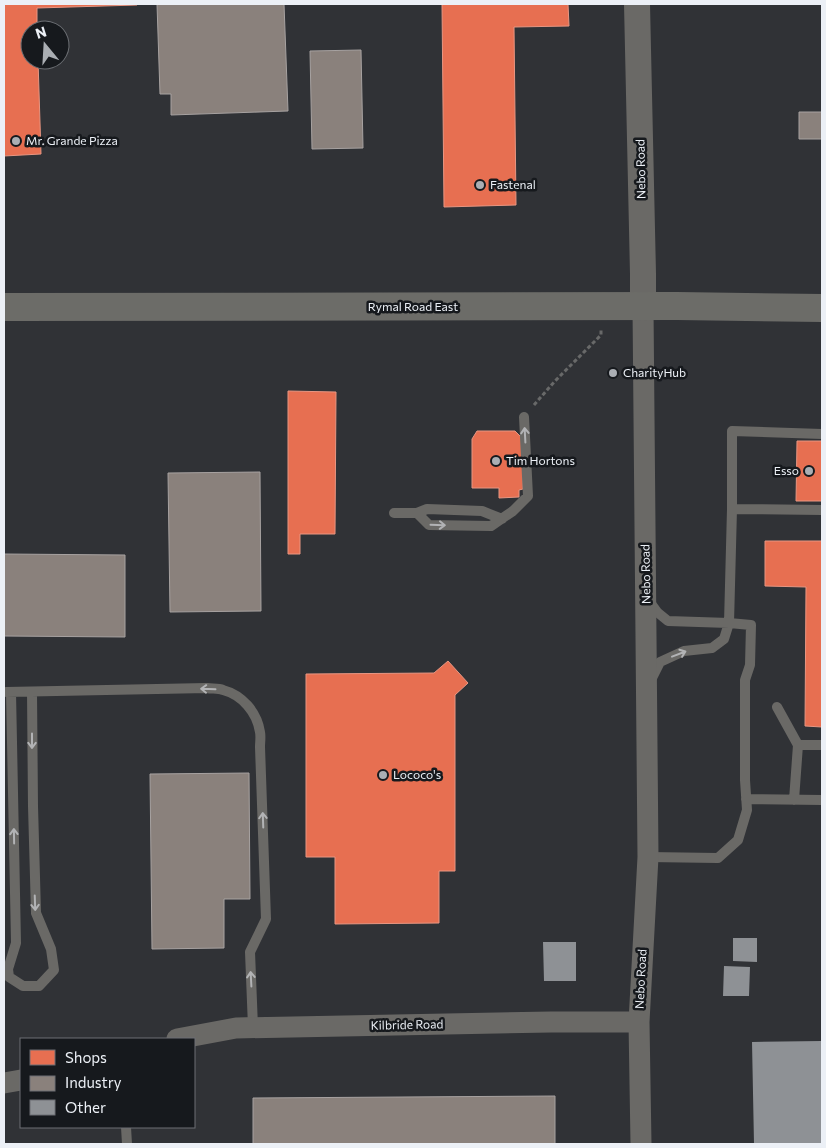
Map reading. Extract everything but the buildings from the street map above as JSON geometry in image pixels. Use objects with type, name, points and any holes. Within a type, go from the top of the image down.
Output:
[{"type":"main road","name":"Rymal Road East","points":[[4,307],[822,308]]},
{"type":"street","name":"Nebo Road","points":[[637,4],[643,274],[648,857],[639,1022],[641,1144]]},
{"type":"street","name":"Kilbride Road","points":[[182,1038],[236,1028],[254,1027],[639,1022]]},
{"type":"street","points":[[4,1083],[20,1080]]},
{"type":"lane","points":[[417,513],[429,526],[490,526],[513,511],[528,496],[524,417]]},
{"type":"lane","points":[[647,687],[660,662],[684,651],[712,648],[724,639],[729,623],[732,431],[822,434]]},
{"type":"lane","points":[[394,513],[417,513],[427,509],[482,511],[502,519]]},
{"type":"lane","points":[[732,509],[822,510]]},
{"type":"lane","points":[[646,596],[657,612],[668,621],[751,625],[750,665],[745,680],[745,780],[747,810],[738,840],[718,858],[648,857]]},
{"type":"lane","points":[[32,692],[32,806],[36,913],[51,949],[54,970],[40,986],[23,986],[9,977],[8,969],[16,943],[7,692],[207,688],[222,690],[236,695],[248,705],[256,718],[261,732],[266,919],[250,952],[254,1027]]},
{"type":"lane","points":[[777,708],[798,745],[794,800]]},
{"type":"lane","points":[[798,745],[822,745]]},
{"type":"lane","points":[[746,799],[822,800]]},
{"type":"lane","points":[[126,1128],[127,1144]]},
{"type":"path","points":[[524,417],[555,381],[601,335],[602,307]]},
{"type":"place","name":"Mr. Grande Pizza","points":[[16,141]]},
{"type":"place","name":"Fastenal","points":[[480,185]]},
{"type":"place","name":"CharityHub","points":[[613,373]]},
{"type":"place","name":"Tim Hortons","points":[[496,461]]},
{"type":"place","name":"Esso","points":[[809,471]]},
{"type":"place","name":"Lococo's","points":[[383,775]]}]
